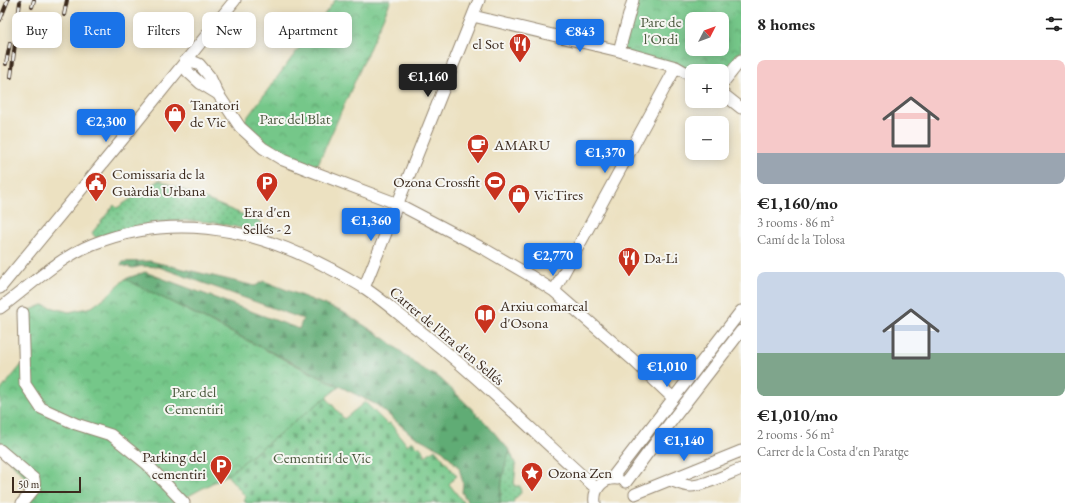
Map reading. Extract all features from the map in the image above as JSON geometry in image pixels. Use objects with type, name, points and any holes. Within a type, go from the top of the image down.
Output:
[{"type":"street","points":[[0,288],[235,0]]},
{"type":"street","points":[[364,288],[479,0]]},
{"type":"street","points":[[619,50],[633,0]]},
{"type":"street","points":[[473,16],[619,50],[676,67],[685,72]]},
{"type":"street","points":[[186,60],[199,64],[210,77],[218,94],[240,127],[263,148],[306,169],[398,204],[486,250],[554,291],[632,359],[673,398]]},
{"type":"street","points":[[729,75],[741,60]]},
{"type":"street","points":[[554,291],[676,67]]},
{"type":"street","points":[[729,99],[741,108]]},
{"type":"street","name":"Carrer de l'Era d'en Sellés","points":[[0,308],[36,279],[62,261],[93,244],[137,231],[181,226],[213,229],[265,240],[308,257],[364,288],[438,344],[597,489]]},
{"type":"street","name":"Carrer de l'Era d'en Sellés","points":[[0,314],[12,299]]},
{"type":"street","points":[[611,479],[741,311]]},
{"type":"street","points":[[23,312],[25,384],[41,408],[76,424],[111,434],[147,464],[184,503]]},
{"type":"street","points":[[626,482],[741,331]]},
{"type":"street","points":[[680,389],[698,386]]},
{"type":"street","points":[[0,450],[34,479],[35,488],[22,503]]},
{"type":"street","points":[[595,503],[597,489],[604,481],[617,479],[626,482],[631,487],[634,499],[670,480],[741,451]]},
{"type":"street","points":[[670,480],[693,486],[703,484],[741,469]]},
{"type":"green space","name":"Parc del Blat","points":[[335,0],[391,0],[314,173],[240,127],[299,48],[352,48],[352,12],[326,12]]},
{"type":"green space","name":"Parc de l'Ordi","points":[[633,0],[741,0],[741,60],[729,75],[729,64],[685,64],[685,69],[619,51]]},
{"type":"green space","points":[[159,180],[261,222],[258,232],[206,222],[172,221],[147,224],[96,238],[92,233],[114,205],[117,208]]},
{"type":"green space","points":[[150,261],[255,286],[264,281],[343,312],[387,340],[421,368],[440,378],[485,422],[510,451],[503,477],[500,503],[468,503],[462,492],[463,483],[459,468],[451,459],[442,450],[412,435],[377,405],[125,279],[145,272],[299,329],[303,319],[159,267],[142,266],[133,268],[121,265],[122,262]]},
{"type":"green space","name":"Parc del Cementiri","points":[[125,279],[339,387],[227,475],[181,500],[184,503],[22,503],[35,488],[0,450],[0,391],[24,362],[23,313],[43,305],[69,312],[92,307],[108,295]]},
{"type":"green space","name":"Cementiri de Vic","points":[[326,397],[344,419],[365,402],[387,424],[390,423],[407,445],[412,441],[417,447],[419,446],[425,453],[423,456],[424,457],[435,449],[457,476],[449,484],[464,503],[246,503],[243,500],[246,497],[227,475]]},
{"type":"green space","points":[[510,451],[516,466],[514,486],[520,486],[521,493],[513,503],[500,503],[503,477]]},
{"type":"railway","points":[[0,20],[8,0]]},
{"type":"railway","points":[[32,7],[34,0]]},
{"type":"railway","points":[[64,15],[67,0]]},
{"type":"railway","points":[[11,77],[20,2]]},
{"type":"railway","points":[[6,64],[10,43]]},
{"type":"place","name":"el Sot","points":[[520,64]]},
{"type":"place","name":"Tanatori de Vic","points":[[175,134]]},
{"type":"place","name":"AMARU","points":[[478,164]]},
{"type":"place","name":"Comissaria de la Guàrdia Urbana","points":[[96,202]]},
{"type":"place","name":"Era d'en Sellés - 2","points":[[267,202]]},
{"type":"place","name":"Ozona Crossfit","points":[[495,202]]},
{"type":"place","name":"VicTires","points":[[519,214]]},
{"type":"place","name":"Da-Li","points":[[629,278]]},
{"type":"place","name":"Arxiu comarcal d'Osona","points":[[485,334]]},
{"type":"place","name":"Parking del cementiri","points":[[221,486]]},
{"type":"place","name":"Ozona Zen","points":[[532,492]]}]
